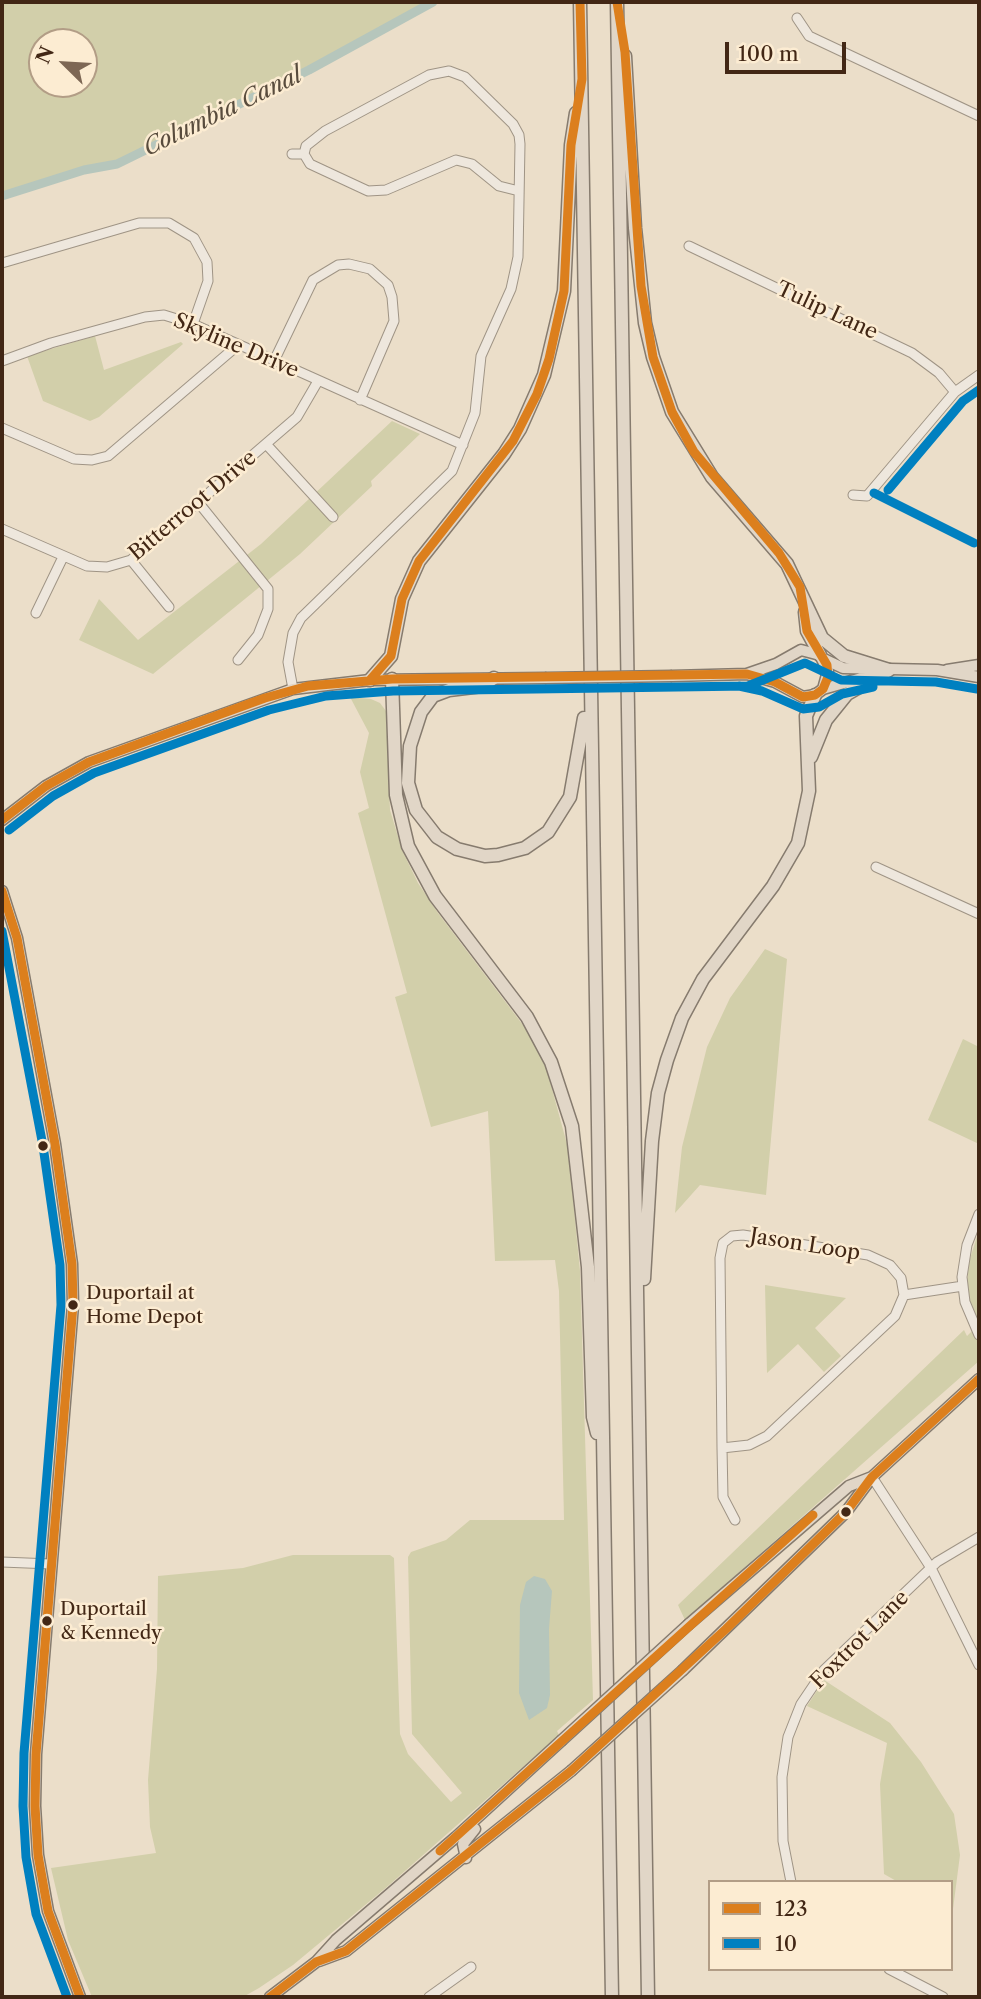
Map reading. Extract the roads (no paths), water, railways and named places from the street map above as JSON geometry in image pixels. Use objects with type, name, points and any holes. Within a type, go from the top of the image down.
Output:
[{"type":"highway","points":[[580,2],[611,1997]]},
{"type":"highway","points":[[617,2],[625,52],[640,286],[645,323],[658,375],[672,412],[703,466],[773,546],[800,587],[817,630],[832,648],[851,659],[889,670]]},
{"type":"highway","points":[[617,2],[648,1997]]},
{"type":"highway","points":[[370,680],[391,656],[402,599],[419,561],[509,448],[544,375],[564,291],[571,145],[582,79]]},
{"type":"highway","points":[[800,587],[807,631],[822,657]]},
{"type":"highway","points":[[494,678],[482,686],[441,692],[428,701],[416,724],[407,766],[412,801],[429,829],[457,849],[485,856],[513,853],[531,844],[548,832],[565,810],[575,780],[583,731],[590,631]]},
{"type":"highway","points":[[808,766],[818,734],[835,707],[858,685],[889,670]]},
{"type":"highway","points":[[392,679],[396,795],[408,846],[435,896],[527,1017],[551,1062],[572,1126],[588,1267],[593,1417],[603,1457]]},
{"type":"highway","points":[[638,1346],[652,1141],[658,1093],[667,1060],[682,1018],[703,979],[790,860],[806,813],[806,716],[819,692]]},
{"type":"main road","points":[[747,674],[776,664],[801,650],[843,668],[944,670],[979,665]]},
{"type":"main road","points":[[819,692],[828,677],[822,657]]},
{"type":"main road","points":[[2,820],[46,786],[89,762],[293,689],[392,679],[747,674],[775,682],[795,695],[819,692],[889,670]]},
{"type":"main road","points":[[944,670],[979,677]]},
{"type":"main road","points":[[2,891],[17,938],[55,1144],[72,1264],[73,1305],[36,1754],[36,1828],[48,1911],[80,1997]]},
{"type":"main road","points":[[316,1962],[346,1951],[466,1858],[571,1771],[683,1670],[846,1512],[872,1478],[979,1379]]},
{"type":"main road","points":[[270,1997],[316,1962],[336,1940],[497,1800],[689,1624],[849,1486],[872,1478]]},
{"type":"main road","points":[[466,1858],[462,1848],[464,1840],[496,1809],[497,1800]]},
{"type":"street","points":[[797,18],[809,36],[979,116]]},
{"type":"street","points":[[293,689],[288,662],[292,638],[299,621],[447,478],[463,446],[475,413],[481,356],[515,278],[519,191],[520,144],[513,124],[465,77],[449,71],[429,75],[325,131],[310,141],[304,153],[306,160],[315,168],[368,191],[386,190],[456,160],[472,164],[499,186],[519,191]]},
{"type":"street","points":[[292,153],[304,153]]},
{"type":"street","points":[[2,264],[139,223],[169,223],[194,238],[206,262],[208,281],[193,324]]},
{"type":"street","name":"Tulip Lane","points":[[689,246],[912,353],[939,373],[955,392]]},
{"type":"street","points":[[274,361],[313,280],[338,265],[348,264],[370,269],[388,285],[393,297],[394,321],[360,400]]},
{"type":"street","name":"Skyline Drive","points":[[2,361],[51,343],[155,315],[193,324],[463,446]]},
{"type":"street","points":[[2,428],[74,459],[92,460],[108,456],[238,345]]},
{"type":"street","points":[[853,495],[867,496],[955,392],[979,374]]},
{"type":"street","name":"Bitterroot Drive","points":[[2,528],[64,557],[95,567],[118,566],[131,560],[304,408],[318,381]]},
{"type":"street","points":[[265,444],[333,517]]},
{"type":"street","points":[[198,502],[268,590],[268,609],[258,635],[238,660]]},
{"type":"street","points":[[36,613],[64,557]]},
{"type":"street","points":[[131,560],[169,607]]},
{"type":"street","points":[[876,867],[979,914]]},
{"type":"street","points":[[979,1214],[964,1258],[963,1286],[971,1320],[979,1335]]},
{"type":"street","name":"Jason Loop","points":[[735,1520],[723,1497],[720,1258],[727,1240],[743,1235],[877,1257],[890,1265],[901,1278],[904,1295]]},
{"type":"street","points":[[722,1448],[749,1445],[776,1429],[895,1315],[904,1295],[963,1286]]},
{"type":"street","points":[[872,1478],[931,1568],[979,1665]]},
{"type":"street","name":"Foxtrot Lane","points":[[791,1880],[783,1841],[782,1777],[788,1737],[796,1714],[824,1670],[931,1568],[979,1536]]},
{"type":"street","points":[[2,1562],[51,1564]]},
{"type":"street","points":[[429,1997],[441,1994],[471,1966]]},
{"type":"street","points":[[893,1971],[943,1997]]},
{"type":"waterway","name":"Columbia Canal","points":[[2,196],[84,170],[117,164],[309,70],[433,2]]},
{"type":"place","name":"Duportail at Home Depot","points":[[73,1305]]},
{"type":"place","name":"Duportail & Kennedy","points":[[47,1621]]}]
